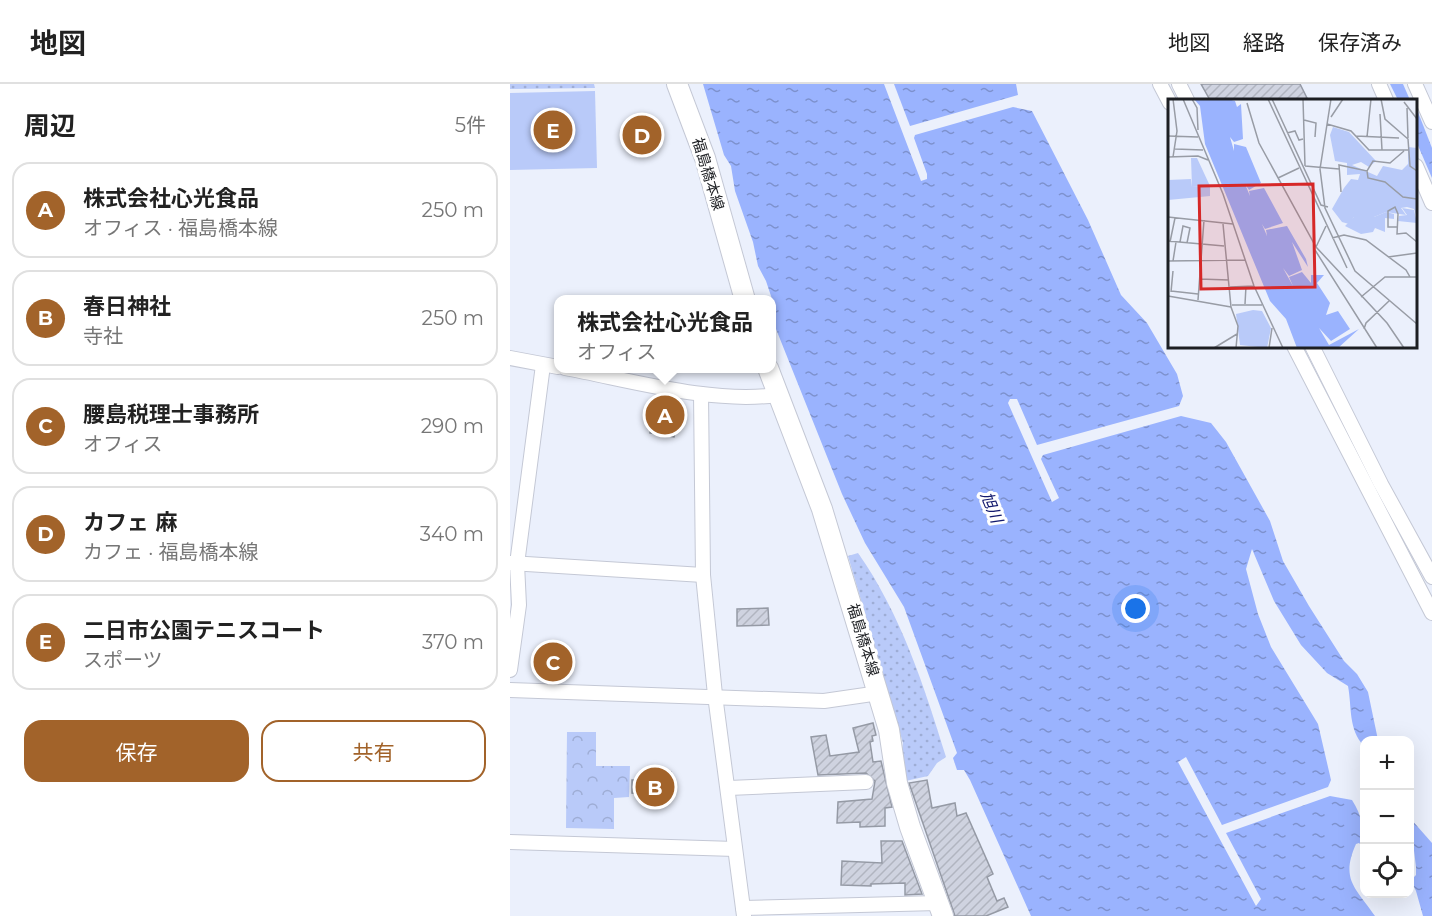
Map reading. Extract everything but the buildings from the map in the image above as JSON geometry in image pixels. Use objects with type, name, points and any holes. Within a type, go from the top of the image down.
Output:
[{"type":"main road","name":"福島橋本線","points":[[677,84],[705,158],[744,295]]},
{"type":"main road","name":"福島橋本線","points":[[769,373],[822,509],[879,693],[893,748],[897,783],[910,827],[940,909]]},
{"type":"street","points":[[1160,84],[1168,99]]},
{"type":"street","points":[[1179,84],[1186,99]]},
{"type":"street","points":[[1379,84],[1386,99]]},
{"type":"street","points":[[1415,84],[1432,122]]},
{"type":"street","points":[[1417,168],[1432,203]]},
{"type":"street","points":[[1295,348],[1432,613]]},
{"type":"street","points":[[1313,348],[1381,484],[1432,577]]},
{"type":"street","points":[[510,358],[554,366]]},
{"type":"street","points":[[510,670],[519,605],[514,564],[543,364]]},
{"type":"street","points":[[587,373],[700,394],[760,397],[776,395]]},
{"type":"street","points":[[700,394],[704,575],[716,695],[743,912],[940,909]]},
{"type":"street","points":[[514,564],[704,575]]},
{"type":"street","points":[[510,690],[716,695],[824,701],[879,693]]},
{"type":"street","points":[[729,788],[866,782]]},
{"type":"street","points":[[510,842],[735,849]]},
{"type":"green space","points":[[510,84],[594,84],[595,88],[510,89]]},
{"type":"green space","points":[[595,91],[597,168],[510,170],[510,93]]},
{"type":"green space","points":[[858,553],[873,576],[899,626],[938,730],[946,757],[937,763],[928,776],[901,782],[899,770],[903,743],[848,556]]},
{"type":"green space","points":[[567,732],[596,732],[596,766],[630,766],[629,797],[614,798],[614,829],[566,828]]},
{"type":"water","name":"旭川","points":[[703,84],[884,84],[921,181],[927,179],[927,174],[914,138],[915,135],[1013,107],[1032,111],[1088,220],[1121,295],[1147,323],[1177,374],[1183,396],[1179,406],[1037,445],[1017,399],[1010,399],[1008,403],[1052,502],[1059,498],[1041,459],[1043,455],[1181,416],[1211,423],[1226,442],[1270,521],[1283,561],[1344,661],[1357,674],[1368,692],[1377,736],[1360,736],[1359,739],[1353,725],[1348,686],[1327,673],[1301,645],[1274,601],[1252,549],[1246,569],[1258,614],[1271,647],[1318,724],[1331,780],[1328,787],[1222,825],[1186,757],[1178,762],[1256,906],[1261,899],[1226,833],[1330,796],[1352,800],[1360,817],[1360,844],[1356,844],[1351,856],[1350,875],[1360,898],[1375,916],[1031,916],[970,780],[964,770],[957,770],[953,758],[957,753],[904,607],[865,543],[842,494],[776,329],[776,295],[771,295],[758,266],[753,242],[735,191],[731,166],[724,155]]},
{"type":"water","points":[[894,84],[1016,84],[1018,95],[910,126]]},
{"type":"water","points":[[1390,84],[1403,84],[1410,99],[1398,99]]},
{"type":"water","points":[[1417,110],[1432,148],[1432,178],[1417,143]]},
{"type":"water","points":[[1414,823],[1432,843],[1432,916],[1423,916],[1414,887],[1416,867]]},
{"type":"place","name":"二日市公園テニスコート","points":[[553,130]]},
{"type":"place","name":"カフェ 麻","points":[[642,135]]},
{"type":"place","name":"株式会社心光食品","points":[[665,415]]},
{"type":"place","name":"腰島税理士事務所","points":[[553,662]]},
{"type":"place","name":"春日神社","points":[[655,787]]}]
